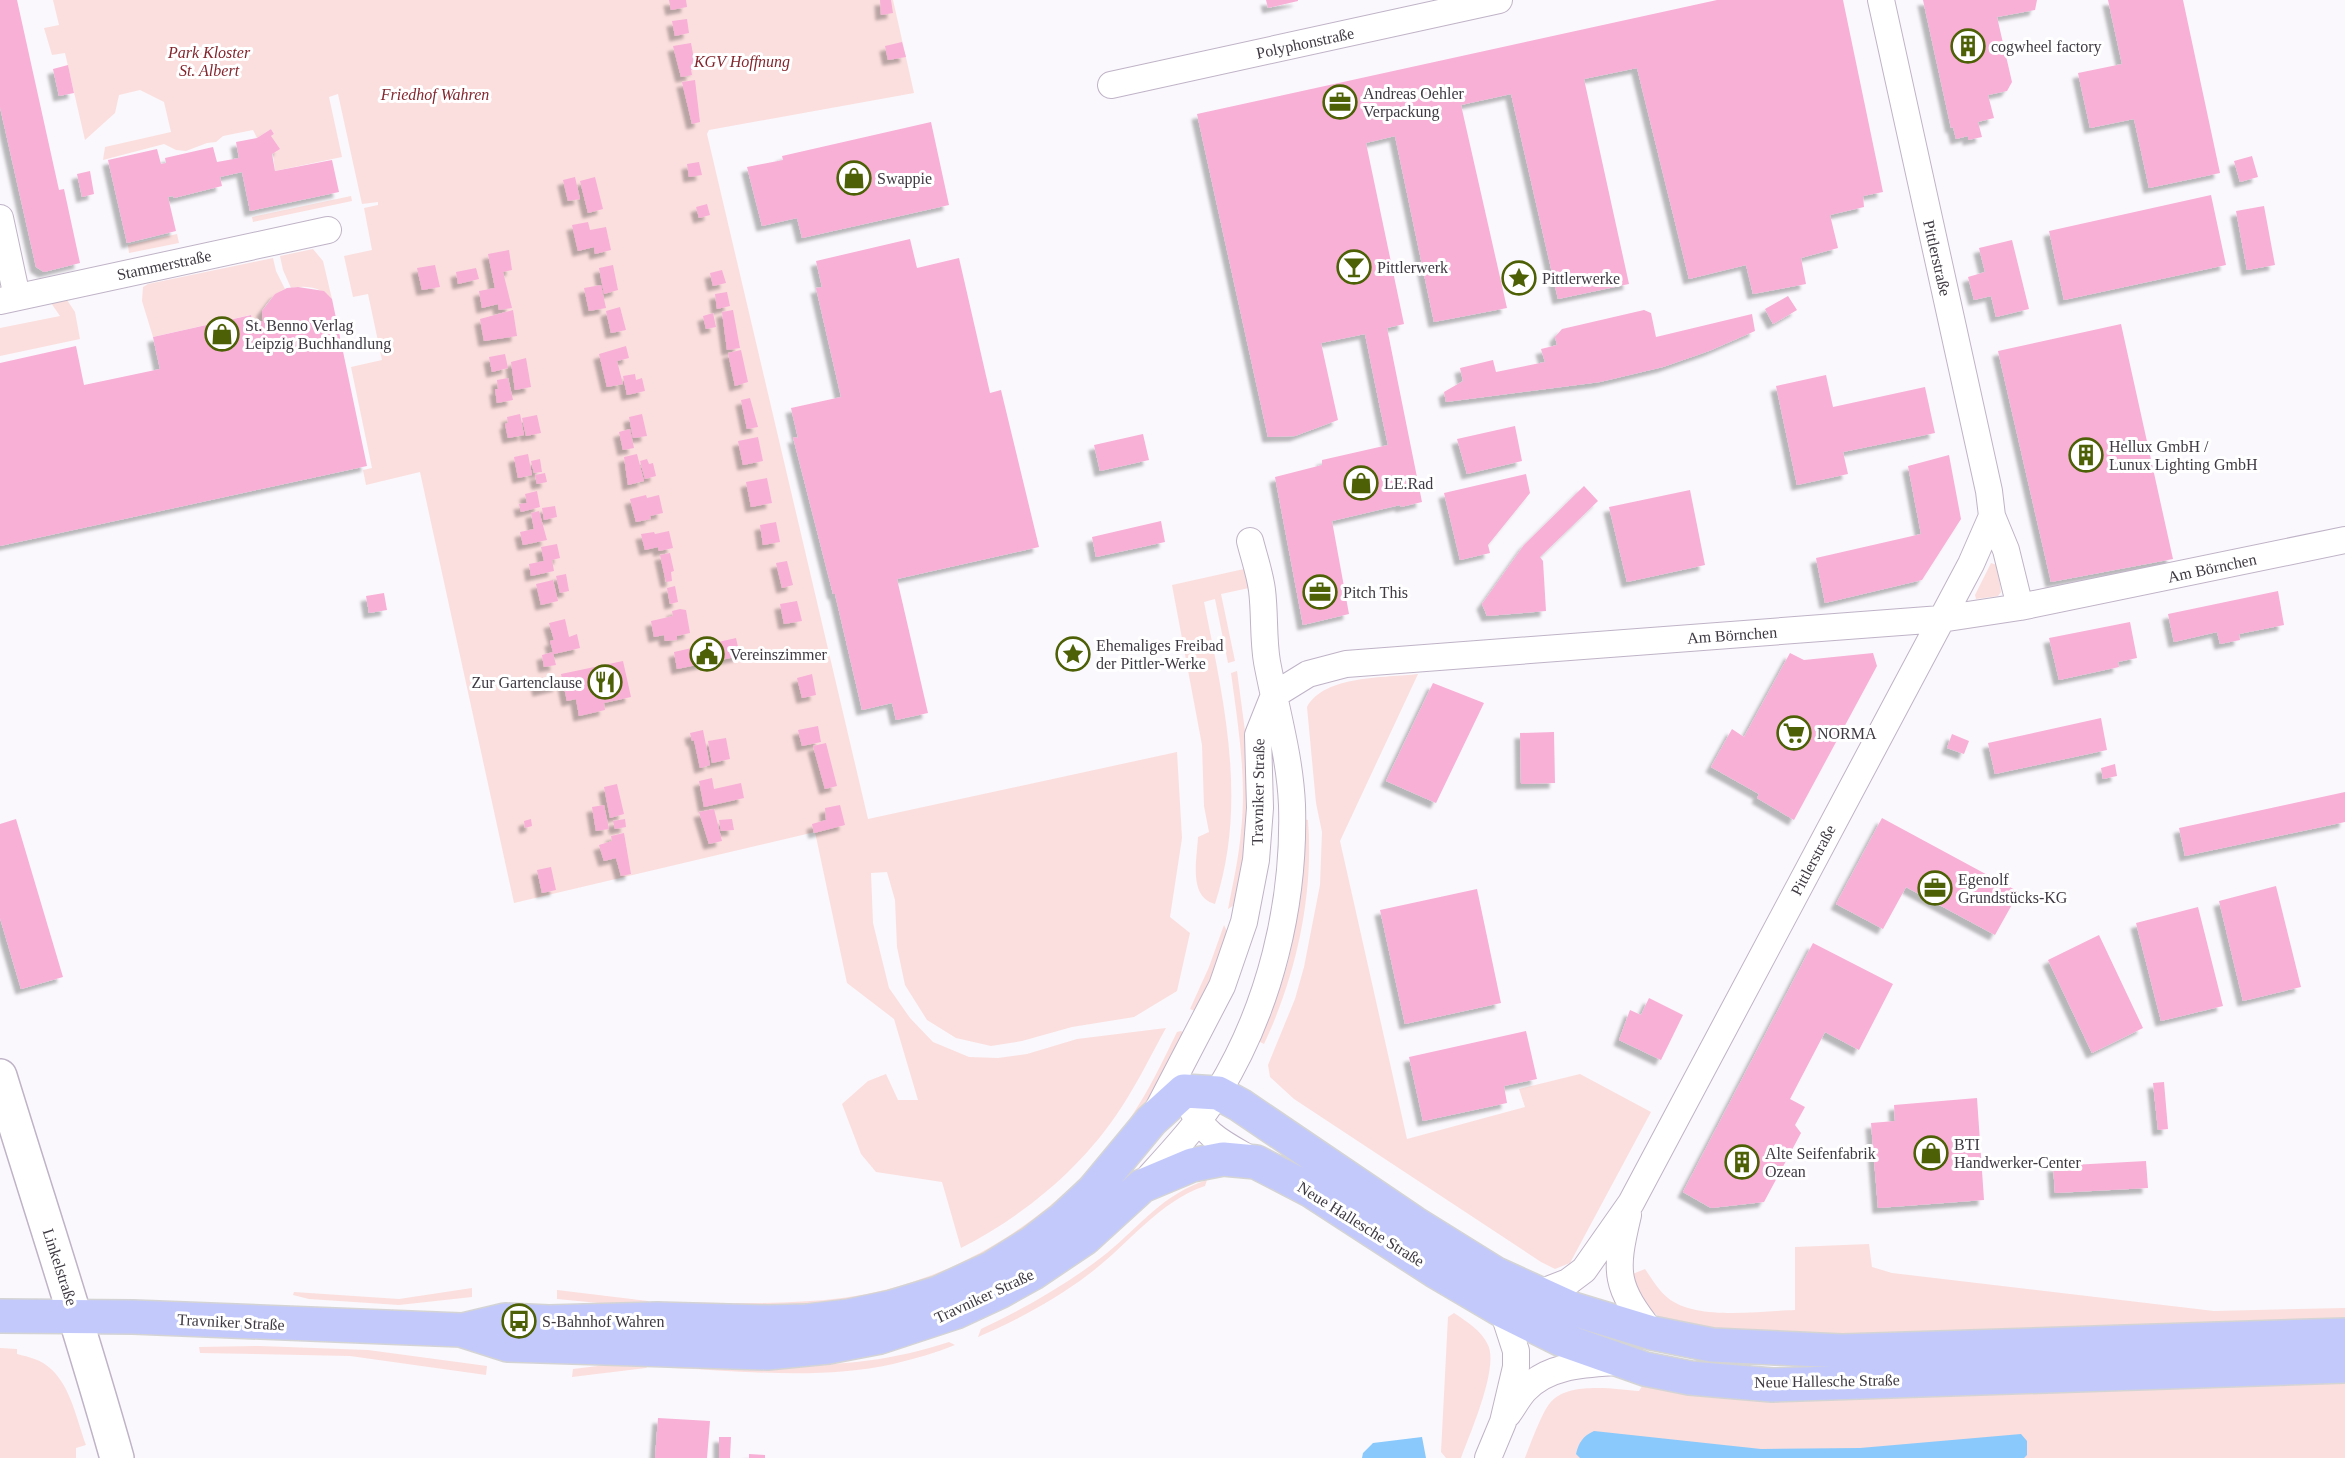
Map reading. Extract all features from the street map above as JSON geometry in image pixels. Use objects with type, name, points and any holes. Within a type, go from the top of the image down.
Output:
[{"type":"main road","name":"Linkelstraße","points":[[0,1076],[57,1263],[76,1317],[117,1458]]},
{"type":"main road","name":"Neue Hallesche Straße","points":[[1184,1091],[1218,1093],[1240,1105],[1462,1254],[1537,1294],[1573,1310],[1652,1333],[1712,1345],[1842,1351],[2345,1335]]},
{"type":"main road","points":[[1151,1121],[1184,1091]]},
{"type":"main road","name":"Travniker Straße","points":[[0,1316],[133,1317],[461,1330],[505,1320],[549,1322],[657,1319],[768,1322],[807,1321],[849,1316],[892,1307],[938,1293],[992,1268],[1032,1243],[1063,1219],[1093,1191],[1151,1121]]},
{"type":"main road","points":[[1142,1186],[1192,1165],[1212,1160],[1256,1162]]},
{"type":"main road","name":"Neue Hallesche Straße","points":[[1256,1162],[1310,1190],[1435,1271],[1503,1311],[1560,1339],[1619,1362],[1690,1378],[1772,1385],[2345,1366]]},
{"type":"main road","name":"Travniker Straße","points":[[461,1330],[508,1345],[756,1352],[828,1347],[880,1337],[956,1312],[1033,1274],[1085,1238],[1142,1186]]},
{"type":"street","name":"Polyphonstraße","points":[[1111,85],[1499,0]]},
{"type":"street","name":"Pittlerstraße","points":[[1881,0],[1989,491],[1992,516],[2006,550],[2020,608]]},
{"type":"street","points":[[0,218],[8,299]]},
{"type":"street","name":"Stammerstraße","points":[[8,299],[327,230]]},
{"type":"street","name":"Pittlerstraße","points":[[1537,1294],[1568,1282],[1584,1270],[1631,1203],[1981,544],[1992,516]]},
{"type":"street","name":"Am Börnchen","points":[[1274,695],[1308,674],[1346,664],[1941,619],[2020,608],[2345,540]]},
{"type":"street","points":[[1250,542],[1262,590],[1267,658],[1274,695]]},
{"type":"street","name":"Travniker Straße","points":[[1151,1121],[1222,986],[1244,922],[1256,860],[1260,808],[1258,735],[1274,695]]},
{"type":"street","name":"Travniker Straße","points":[[1142,1186],[1218,1093],[1240,1053],[1262,1002],[1281,933],[1292,855],[1292,805],[1274,695]]},
{"type":"street","points":[[1186,1058],[1184,1091],[1197,1121],[1219,1142],[1256,1162]]},
{"type":"street","name":"Pittlerstraße","points":[[1631,1203],[1620,1249],[1621,1284],[1630,1305],[1652,1333]]},
{"type":"street","points":[[1488,1458],[1503,1422],[1516,1367],[1516,1358],[1503,1311]]},
{"type":"street","points":[[1503,1422],[1525,1390],[1539,1378],[1555,1370],[1573,1366],[1619,1362]]},
{"type":"green space","points":[[53,0],[893,0],[914,93],[709,130],[707,134],[868,819],[1177,752],[1182,838],[1170,917],[1190,933],[1177,991],[1134,1017],[1072,1027],[1022,1041],[991,1046],[956,1038],[927,1020],[905,985],[897,947],[895,900],[887,872],[871,873],[873,923],[889,988],[910,1018],[933,1042],[969,1057],[998,1058],[1027,1054],[1077,1039],[1166,1028],[1133,1088],[1106,1130],[1089,1151],[1050,1188],[1008,1221],[961,1248],[942,1182],[876,1172],[861,1154],[842,1104],[868,1081],[886,1074],[898,1100],[918,1100],[894,1019],[847,983],[815,832],[514,903],[420,472],[366,485],[363,470],[372,468],[351,367],[382,360],[368,294],[353,297],[344,256],[372,250],[364,208],[378,205],[378,202],[362,204],[338,94],[329,97],[342,157],[275,171],[271,136],[274,134],[271,129],[257,138],[253,130],[223,136],[216,142],[186,151],[176,150],[164,144],[103,160],[105,147],[171,132],[164,102],[140,90],[119,95],[115,113],[85,140],[65,53],[52,55],[44,28],[59,25]]},
{"type":"green space","points":[[351,196],[352,201],[253,222],[252,217]]},
{"type":"green space","points":[[177,234],[179,243],[129,253],[128,245]]},
{"type":"green space","points":[[313,249],[323,261],[332,299],[313,288],[291,288],[283,270],[280,256]]},
{"type":"green space","points":[[273,258],[276,271],[285,289],[274,296],[264,307],[263,321],[252,323],[250,315],[153,337],[142,301],[143,287],[148,284]]},
{"type":"green space","points":[[67,300],[75,312],[80,339],[0,356],[0,328],[60,316],[51,303]]},
{"type":"green space","points":[[1991,563],[1997,565],[2001,592],[1998,596],[1976,599],[1975,595]]},
{"type":"green space","points":[[1244,569],[1249,588],[1221,594],[1235,661],[1228,663],[1215,599],[1204,602],[1225,715],[1231,790],[1230,828],[1225,866],[1215,904],[1206,900],[1197,886],[1198,837],[1209,832],[1204,806],[1202,745],[1172,585]]},
{"type":"green space","points":[[1237,671],[1247,746],[1248,829],[1236,904],[1228,909],[1239,850],[1243,811],[1241,752],[1231,673]]},
{"type":"green space","points":[[1418,674],[1340,841],[1407,1139],[1525,1107],[1519,1089],[1580,1074],[1651,1112],[1570,1263],[1555,1269],[1294,1099],[1270,1077],[1268,1065],[1295,999],[1304,967],[1320,885],[1322,832],[1316,803],[1307,707],[1315,697],[1341,684],[1357,680]]},
{"type":"green space","points":[[1304,819],[1308,820],[1308,877],[1300,935],[1285,991],[1264,1044],[1258,1041],[1283,979],[1293,941],[1300,889]]},
{"type":"green space","points":[[1224,925],[1228,933],[1215,969],[1195,1011],[1190,1009],[1209,967]]},
{"type":"green space","points":[[1177,1032],[1184,1033],[1136,1122],[1055,1211],[950,1275],[844,1305],[673,1309],[673,1302],[779,1303],[842,1298],[885,1290],[927,1277],[1006,1238],[1042,1213],[1075,1184],[1105,1152],[1138,1107]]},
{"type":"green space","points":[[1207,1180],[1205,1186],[1188,1193],[1158,1213],[1103,1263],[1063,1292],[1007,1324],[978,1337],[981,1329],[1046,1295],[1077,1275],[1107,1253],[1153,1211],[1178,1193]]},
{"type":"green space","points":[[1869,1244],[1872,1267],[1892,1273],[2214,1311],[2345,1308],[2345,1323],[1838,1339],[1712,1332],[1660,1318],[1637,1293],[1630,1275],[1645,1269],[1668,1298],[1695,1310],[1747,1313],[1795,1310],[1795,1247]]},
{"type":"green space","points":[[472,1288],[472,1297],[399,1305],[309,1299],[293,1295],[294,1292],[399,1299]]},
{"type":"green space","points":[[557,1290],[648,1301],[651,1308],[557,1299]]},
{"type":"green space","points":[[1454,1313],[1482,1335],[1488,1345],[1490,1369],[1482,1401],[1461,1458],[1446,1458],[1441,1452],[1448,1317]]},
{"type":"green space","points":[[949,1342],[955,1345],[909,1360],[838,1372],[782,1373],[671,1368],[671,1361],[777,1365],[845,1363],[879,1359]]},
{"type":"green space","points":[[260,1346],[368,1350],[487,1366],[486,1375],[350,1356],[200,1353],[199,1347]]},
{"type":"green space","points":[[0,1348],[17,1349],[17,1354],[44,1363],[58,1376],[64,1385],[86,1445],[76,1448],[76,1458],[0,1458]]},
{"type":"green space","points":[[630,1362],[649,1365],[646,1368],[572,1377],[573,1369]]},
{"type":"green space","points":[[2345,1379],[2345,1458],[1525,1458],[1550,1403],[1558,1396],[1579,1389],[1605,1388],[1639,1391],[1644,1383]]},
{"type":"water","points":[[1594,1431],[1761,1449],[1860,1448],[2021,1434],[2027,1441],[2027,1455],[2024,1458],[1580,1458],[1576,1454],[1580,1443],[1584,1437]]},
{"type":"water","points":[[1422,1437],[1426,1458],[1362,1458],[1363,1453],[1373,1443]]},
{"type":"building","points":[[0,0],[17,0],[59,190],[64,189],[80,263],[44,272],[36,267],[0,107]]},
{"type":"building","points":[[669,0],[686,0],[687,7],[671,10]]},
{"type":"building","points":[[880,0],[891,0],[893,13],[881,15]]},
{"type":"building","points":[[1266,0],[1298,0],[1298,1],[1268,8]]},
{"type":"building","points":[[1717,0],[1843,0],[1883,192],[1863,196],[1864,207],[1830,215],[1838,248],[1801,258],[1806,284],[1753,294],[1746,265],[1689,279],[1637,68],[1584,79],[1629,284],[1558,299],[1511,94],[1461,105],[1507,308],[1434,322],[1395,136],[1366,143],[1404,324],[1387,328],[1422,502],[1332,521],[1349,614],[1303,625],[1275,477],[1322,465],[1322,460],[1388,445],[1365,334],[1321,343],[1338,420],[1295,436],[1268,437],[1197,114]]},
{"type":"building","name":"cogwheel factory","points":[[1923,0],[2037,0],[2035,10],[1997,17],[2012,82],[2007,91],[1988,95],[1994,118],[1978,122],[1982,137],[1968,140],[1968,136],[1956,139],[1953,127],[1951,128]]},
{"type":"building","points":[[2108,0],[2183,0],[2220,173],[2149,188],[2134,119],[2090,128],[2078,73],[2122,64]]},
{"type":"building","points":[[687,19],[689,33],[675,36],[672,21]]},
{"type":"building","points":[[902,42],[906,57],[888,60],[885,46]]},
{"type":"building","points":[[691,43],[696,70],[691,70],[692,75],[681,77],[673,46]]},
{"type":"building","points":[[68,65],[74,93],[59,96],[53,69]]},
{"type":"building","points":[[695,80],[700,122],[692,124],[682,82]]},
{"type":"building","points":[[931,122],[949,205],[802,238],[797,218],[762,226],[747,167],[783,160],[782,156]]},
{"type":"building","points":[[271,129],[274,134],[271,136],[280,149],[272,154],[275,171],[332,160],[339,192],[250,211],[242,172],[220,177],[222,186],[174,198],[173,196],[168,197],[176,231],[127,243],[108,160],[157,149],[161,164],[166,163],[165,158],[213,147],[217,162],[239,158],[236,142],[257,138]]},
{"type":"building","points":[[2252,156],[2258,177],[2240,182],[2234,161]]},
{"type":"building","points":[[699,162],[702,175],[689,177],[687,164]]},
{"type":"building","points":[[90,171],[94,194],[82,197],[77,174]]},
{"type":"building","points":[[575,177],[580,199],[568,201],[563,180]]},
{"type":"building","points":[[595,177],[603,209],[588,213],[580,181]]},
{"type":"building","points":[[2211,195],[2226,265],[2064,300],[2049,231]]},
{"type":"building","points":[[707,204],[710,215],[699,218],[696,207]]},
{"type":"building","points":[[2264,206],[2275,265],[2247,270],[2236,211]]},
{"type":"building","points":[[588,222],[590,230],[606,227],[611,250],[595,254],[594,247],[578,251],[572,225]]},
{"type":"building","points":[[910,239],[917,268],[959,258],[990,393],[1001,390],[1039,547],[897,579],[928,713],[896,720],[892,703],[862,710],[835,594],[833,594],[793,437],[798,438],[791,408],[841,397],[816,288],[822,287],[816,261]]},
{"type":"building","points":[[2012,240],[2029,309],[1996,317],[1991,296],[1974,300],[1968,277],[1985,272],[1979,248]]},
{"type":"building","points":[[509,250],[512,270],[503,272],[512,308],[499,310],[498,304],[482,308],[479,291],[495,288],[488,254]]},
{"type":"building","points":[[435,265],[440,287],[422,290],[417,268]]},
{"type":"building","points":[[613,265],[618,290],[604,294],[599,268]]},
{"type":"building","points":[[476,268],[479,279],[458,284],[456,272]]},
{"type":"building","points":[[722,270],[726,283],[713,286],[710,273]]},
{"type":"building","points":[[601,285],[606,308],[589,311],[584,288]]},
{"type":"building","points":[[298,287],[324,291],[332,299],[367,466],[0,546],[0,363],[76,346],[84,385],[160,369],[153,337],[251,315],[252,323],[263,321],[262,311],[275,294],[287,288]]},
{"type":"building","points":[[727,292],[730,306],[717,309],[715,294]]},
{"type":"building","points":[[1788,296],[1797,310],[1773,324],[1765,309]]},
{"type":"building","points":[[620,307],[626,330],[611,333],[606,311]]},
{"type":"building","points":[[513,310],[517,336],[484,341],[480,319]]},
{"type":"building","points":[[733,310],[740,348],[727,350],[722,312]]},
{"type":"building","points":[[1644,310],[1651,313],[1656,337],[1752,314],[1755,331],[1709,351],[1663,367],[1600,382],[1446,402],[1444,392],[1463,381],[1460,368],[1493,360],[1496,372],[1545,362],[1541,349],[1557,345],[1555,337],[1562,329]]},
{"type":"building","points":[[713,313],[716,327],[706,329],[703,316]]},
{"type":"building","name":"Hellux GmbH / Lunux Lighting GmbH","points":[[2121,324],[2173,559],[2051,582],[1998,351]]},
{"type":"building","points":[[626,346],[629,358],[617,361],[623,384],[607,387],[599,354]]},
{"type":"building","points":[[741,350],[748,382],[735,386],[728,353]]},
{"type":"building","points":[[505,354],[508,368],[492,372],[489,357]]},
{"type":"building","points":[[526,358],[531,387],[515,390],[511,362]]},
{"type":"building","points":[[635,374],[636,380],[642,378],[645,391],[627,395],[623,376]]},
{"type":"building","points":[[1826,375],[1833,407],[1925,387],[1935,433],[1843,452],[1848,474],[1797,485],[1776,386]]},
{"type":"building","points":[[508,378],[513,400],[497,403],[495,389],[498,389],[497,380]]},
{"type":"building","points":[[750,398],[758,427],[747,429],[741,400]]},
{"type":"building","points":[[520,414],[524,435],[508,438],[505,424],[508,423],[507,417]]},
{"type":"building","points":[[642,414],[647,436],[633,438],[629,417]]},
{"type":"building","points":[[537,415],[541,433],[526,436],[522,418]]},
{"type":"building","points":[[1515,426],[1522,461],[1467,474],[1457,439]]},
{"type":"building","points":[[630,429],[634,448],[623,450],[619,432]]},
{"type":"building","points":[[1143,434],[1149,460],[1100,471],[1094,445]]},
{"type":"building","points":[[758,437],[763,461],[743,465],[738,441]]},
{"type":"building","points":[[528,454],[532,475],[518,478],[514,457]]},
{"type":"building","points":[[637,454],[644,481],[628,485],[624,457]]},
{"type":"building","points":[[1949,455],[1961,519],[1922,580],[1825,603],[1816,558],[1921,534],[1908,466]]},
{"type":"building","points":[[540,459],[542,472],[534,473],[531,461]]},
{"type":"building","points":[[647,459],[649,464],[653,463],[656,476],[645,479],[640,461]]},
{"type":"building","points":[[545,473],[547,482],[537,484],[535,475]]},
{"type":"building","points":[[1526,474],[1530,493],[1488,545],[1490,553],[1460,560],[1444,493]]},
{"type":"building","points":[[767,478],[772,503],[751,507],[746,482]]},
{"type":"building","points":[[1584,486],[1598,501],[1540,557],[1543,561],[1546,611],[1487,616],[1482,604],[1524,545]]},
{"type":"building","points":[[1690,490],[1705,565],[1627,582],[1609,507]]},
{"type":"building","points":[[537,491],[540,507],[521,512],[519,504],[527,503],[525,494]]},
{"type":"building","points":[[646,495],[647,498],[659,495],[663,513],[650,516],[651,519],[636,522],[630,499]]},
{"type":"building","points":[[555,506],[557,517],[544,520],[542,508]]},
{"type":"building","points":[[539,511],[547,540],[523,545],[520,532],[534,529],[531,513]]},
{"type":"building","points":[[1161,521],[1165,542],[1096,557],[1092,537]]},
{"type":"building","points":[[776,522],[780,542],[763,545],[760,525]]},
{"type":"building","points":[[669,531],[673,548],[659,551],[658,547],[645,550],[641,534]]},
{"type":"building","points":[[557,544],[560,558],[552,560],[554,571],[531,576],[529,564],[544,561],[541,547]]},
{"type":"building","points":[[670,553],[674,571],[671,572],[672,581],[666,582],[660,555]]},
{"type":"building","points":[[787,561],[793,585],[782,588],[776,563]]},
{"type":"building","points":[[566,574],[569,591],[560,593],[556,576]]},
{"type":"building","points":[[553,580],[558,601],[541,605],[536,584]]},
{"type":"building","points":[[675,586],[678,602],[670,604],[667,588]]},
{"type":"building","points":[[2278,591],[2284,625],[2239,634],[2240,640],[2220,644],[2217,632],[2174,642],[2168,614]]},
{"type":"building","points":[[384,593],[387,610],[369,613],[366,596]]},
{"type":"building","points":[[797,601],[802,621],[784,624],[780,604]]},
{"type":"building","points":[[686,610],[690,633],[677,636],[677,640],[665,641],[664,635],[654,637],[651,621],[673,616],[672,611]]},
{"type":"building","points":[[565,619],[569,637],[577,634],[580,648],[553,653],[556,665],[544,667],[542,655],[553,652],[550,641],[554,640],[549,623]]},
{"type":"building","points":[[2130,622],[2137,658],[2118,662],[2119,667],[2059,680],[2049,638]]},
{"type":"building","name":"Vereinszimmer","points":[[736,638],[740,656],[677,669],[674,652]]},
{"type":"building","name":"NORMA","points":[[1790,653],[1804,660],[1873,653],[1877,666],[1794,820],[1757,798],[1759,794],[1711,767],[1732,729],[1744,737]]},
{"type":"building","points":[[623,661],[631,697],[604,703],[605,710],[579,716],[576,699],[567,701],[561,674]]},
{"type":"building","points":[[812,674],[816,695],[802,698],[797,678]]},
{"type":"building","points":[[556,677],[559,686],[538,691],[536,681]]},
{"type":"building","points":[[1433,683],[1484,703],[1436,803],[1386,781]]},
{"type":"building","points":[[2101,718],[2107,750],[1995,774],[1988,743]]},
{"type":"building","points":[[818,726],[821,742],[802,746],[798,730]]},
{"type":"building","points":[[703,730],[710,765],[700,768],[694,740],[692,741],[690,733]]},
{"type":"building","points":[[1554,732],[1555,783],[1521,784],[1520,733]]},
{"type":"building","points":[[1952,734],[1969,741],[1964,754],[1947,748]]},
{"type":"building","points":[[726,738],[730,759],[712,763],[708,741]]},
{"type":"building","points":[[826,743],[837,786],[825,789],[813,746]]},
{"type":"building","points":[[2115,764],[2117,776],[2103,779],[2101,768]]},
{"type":"building","points":[[712,778],[714,789],[741,783],[744,798],[704,807],[699,781]]},
{"type":"building","points":[[617,784],[624,814],[610,818],[604,787]]},
{"type":"building","points":[[2345,792],[2345,822],[2185,856],[2179,828]]},
{"type":"building","points":[[604,805],[609,829],[596,831],[592,807]]},
{"type":"building","points":[[840,805],[845,825],[814,833],[812,824],[826,820],[825,808]]},
{"type":"building","points":[[714,809],[722,841],[709,844],[699,812]]},
{"type":"building","points":[[1882,818],[2019,892],[1995,935],[1906,887],[1883,929],[1836,904]]},
{"type":"building","points":[[16,819],[63,977],[21,989],[0,918],[0,824]]},
{"type":"building","points":[[531,819],[532,826],[525,828],[524,821]]},
{"type":"building","points":[[625,819],[626,827],[615,829],[613,821]]},
{"type":"building","points":[[732,819],[734,830],[721,831],[719,820]]},
{"type":"building","points":[[624,833],[631,874],[621,876],[616,858],[604,861],[599,845],[612,841],[611,836]]},
{"type":"building","points":[[551,867],[556,890],[542,893],[537,870]]},
{"type":"building","points":[[2276,886],[2301,987],[2243,1001],[2219,901]]},
{"type":"building","points":[[1477,889],[1501,1003],[1405,1024],[1380,910]]},
{"type":"building","points":[[2198,907],[2223,1006],[2161,1021],[2136,923]]},
{"type":"building","points":[[2099,935],[2143,1028],[2092,1053],[2048,960]]},
{"type":"building","points":[[1813,943],[1893,984],[1859,1050],[1825,1032],[1790,1099],[1805,1107],[1795,1125],[1801,1133],[1764,1202],[1711,1208],[1683,1192]]},
{"type":"building","points":[[1649,998],[1683,1015],[1661,1060],[1619,1040],[1630,1010],[1641,1015]]},
{"type":"building","points":[[1526,1031],[1537,1079],[1504,1086],[1507,1103],[1423,1121],[1409,1057]]},
{"type":"building","points":[[2164,1082],[2168,1129],[2158,1130],[2153,1083]]},
{"type":"building","points":[[1977,1098],[1984,1200],[1878,1208],[1871,1123],[1895,1121],[1894,1105]]},
{"type":"building","points":[[2146,1161],[2148,1188],[2055,1193],[2053,1166]]},
{"type":"building","points":[[658,1418],[710,1421],[707,1458],[655,1458]]},
{"type":"building","points":[[719,1437],[731,1437],[730,1458],[719,1458]]},
{"type":"building","points":[[749,1454],[765,1455],[765,1458],[749,1458]]},
{"type":"place","name":"cogwheel factory","points":[[1968,46]]},
{"type":"place","name":"Andreas Oehler Verpackung","points":[[1340,102]]},
{"type":"place","name":"Swappie","points":[[854,178]]},
{"type":"place","name":"Pittlerwerk","points":[[1354,267]]},
{"type":"place","name":"Pittlerwerke","points":[[1519,278]]},
{"type":"place","name":"St. Benno Verlag Leipzig Buchhandlung","points":[[222,334]]},
{"type":"place","name":"Hellux GmbH / Lunux Lighting GmbH","points":[[2086,455]]},
{"type":"place","name":"LE.Rad","points":[[1361,483]]},
{"type":"place","name":"Pitch This","points":[[1320,592]]},
{"type":"place","name":"Vereinszimmer","points":[[707,654]]},
{"type":"place","name":"Ehemaliges Freibad der Pittler-Werke","points":[[1073,654]]},
{"type":"place","name":"Zur Gartenclause","points":[[605,682]]},
{"type":"place","name":"NORMA","points":[[1794,733]]},
{"type":"place","name":"Egenolf Grundstücks-KG","points":[[1935,888]]},
{"type":"place","name":"BTI Handwerker-Center","points":[[1931,1153]]},
{"type":"place","name":"Alte Seifenfabrik Ozean","points":[[1742,1162]]},
{"type":"place","name":"S-Bahnhof Wahren","points":[[519,1321]]},
{"type":"park label","name":"Park Kloster St. Albert","points":[[209,61]]},
{"type":"park label","name":"KGV Hoffnung","points":[[742,61]]},
{"type":"park label","name":"Friedhof Wahren","points":[[435,94]]}]
